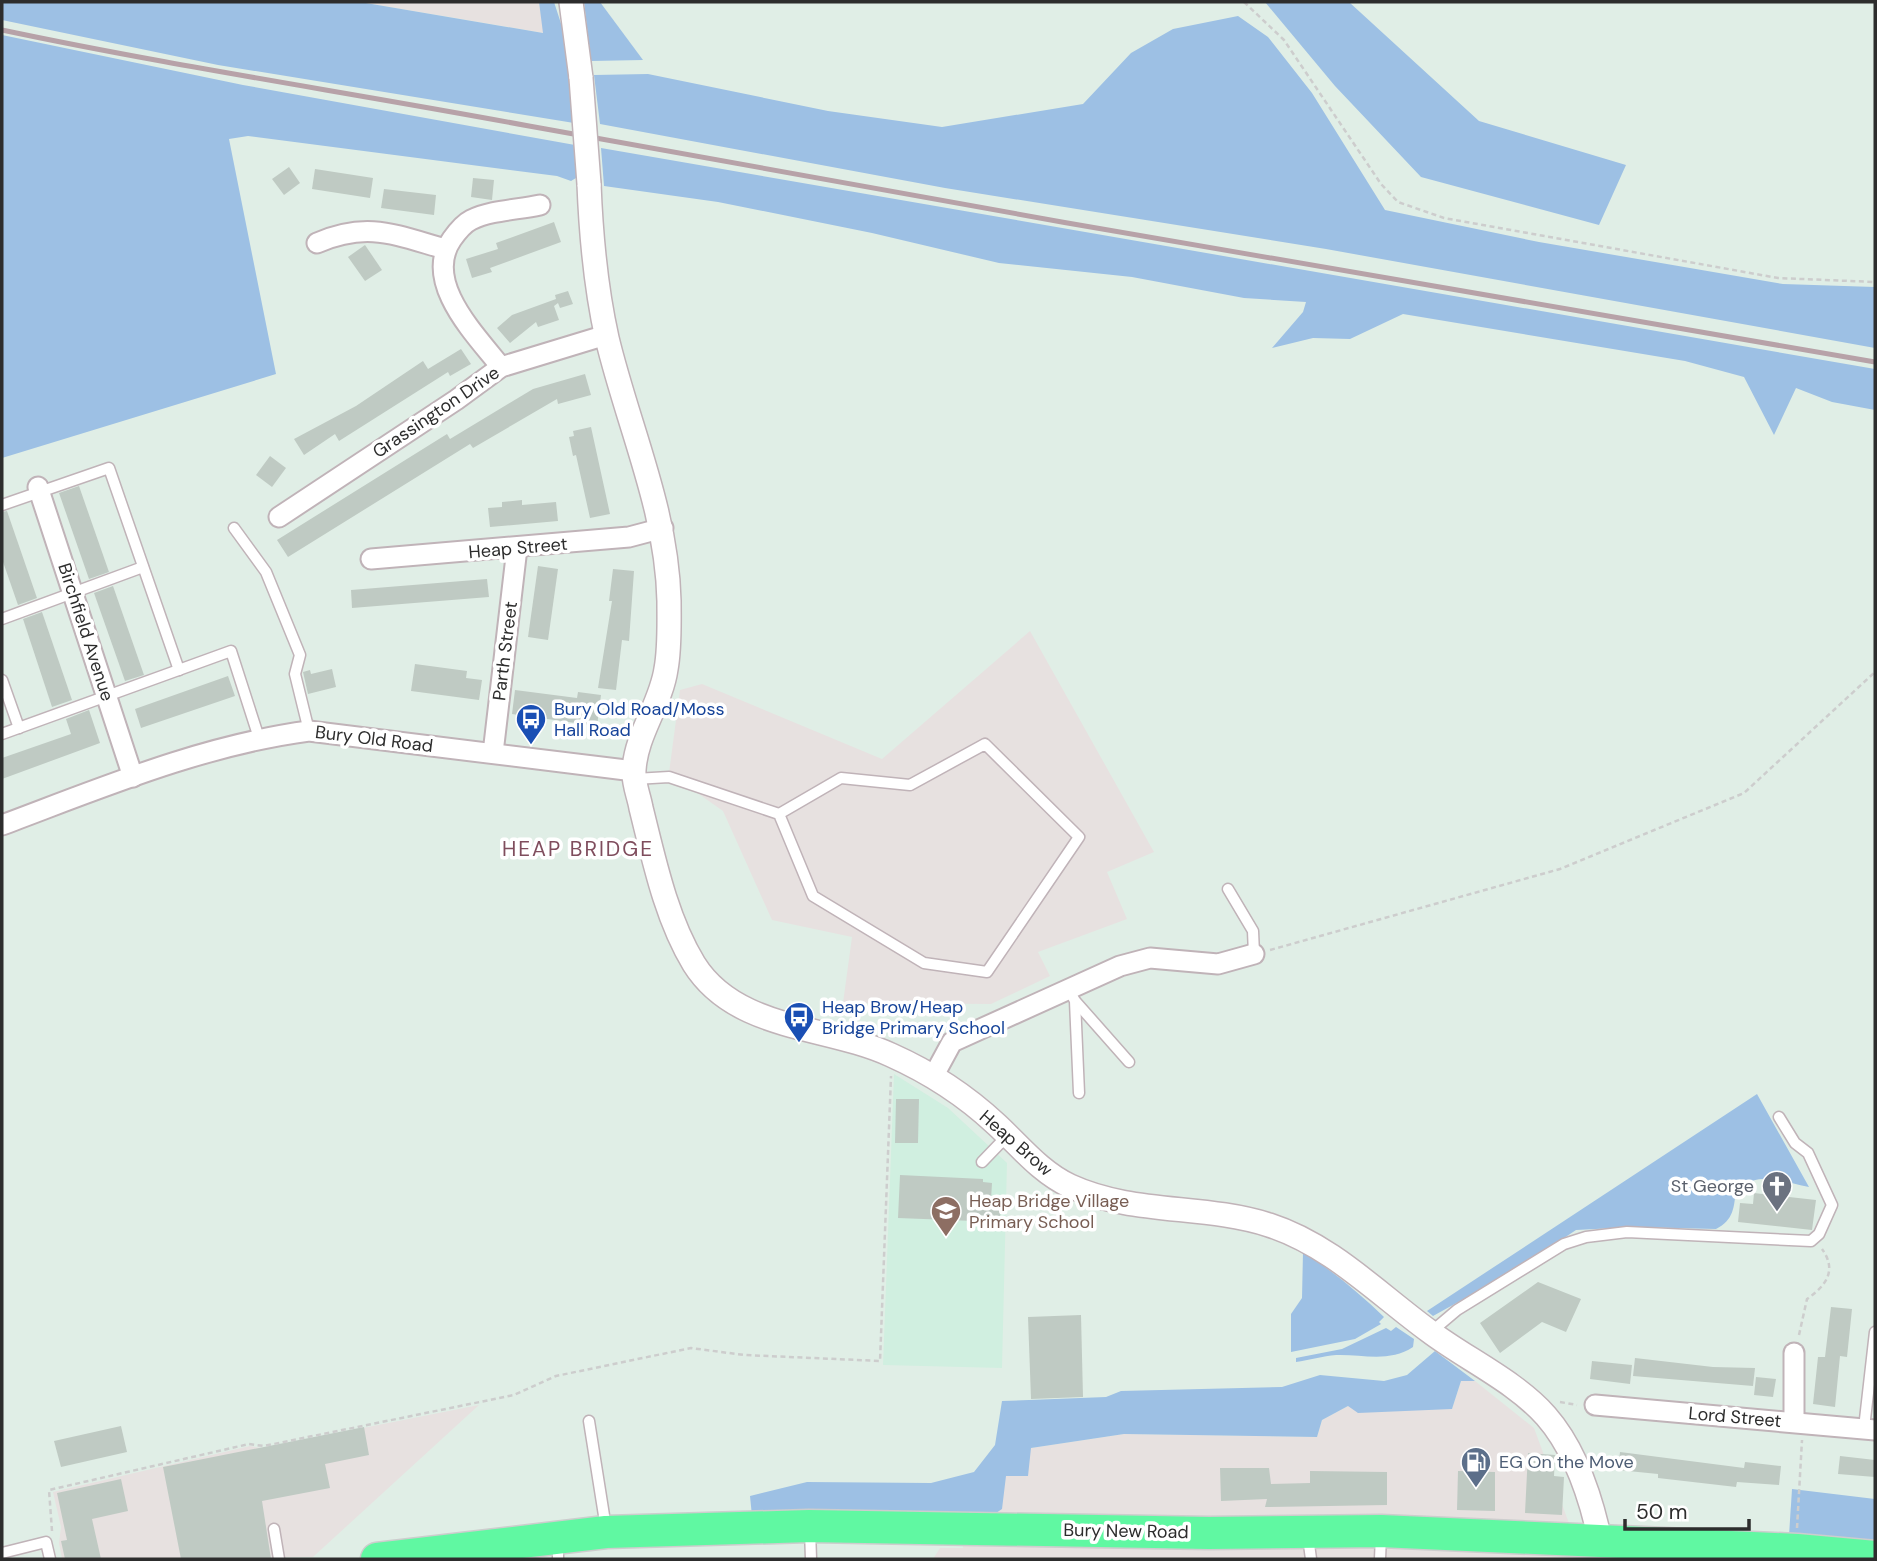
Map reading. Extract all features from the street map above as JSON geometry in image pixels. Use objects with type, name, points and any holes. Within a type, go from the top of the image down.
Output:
[{"type":"highway","name":"Bury New Road","points":[[383,1558],[558,1548],[606,1532],[810,1526],[1209,1533],[1309,1544],[1600,1540],[1797,1550],[1875,1557]]},
{"type":"street","points":[[571,2],[581,78],[590,223],[607,335],[663,528],[669,599],[666,671],[639,746],[634,775]]},
{"type":"street","points":[[501,367],[455,304],[444,273],[445,249],[468,221],[540,205]]},
{"type":"street","points":[[317,243],[350,231],[365,230],[445,249]]},
{"type":"street","name":"Grassington Drive","points":[[279,517],[456,400],[501,367],[607,335]]},
{"type":"street","name":"Birchfield Avenue","points":[[39,489],[133,777]]},
{"type":"street","name":"Heap Street","points":[[371,559],[629,537],[663,528]]},
{"type":"street","name":"Parth Street","points":[[493,753],[517,548]]},
{"type":"street","name":"Bury Old Road","points":[[2,825],[133,777],[259,738],[309,731],[493,753],[634,775]]},
{"type":"street","name":"Heap Brow","points":[[634,775],[653,859],[676,926],[695,965],[720,993],[761,1017],[821,1031],[892,1055],[933,1077],[963,1097],[1032,1161],[1064,1184],[1116,1203],[1235,1216],[1270,1225],[1312,1243],[1334,1256],[1430,1332],[1544,1413],[1571,1454],[1600,1540]]},
{"type":"street","points":[[933,1077],[952,1042],[1072,995],[1120,966],[1150,958],[1203,965],[1231,962],[1254,954]]},
{"type":"street","points":[[1794,1353],[1799,1422]]},
{"type":"street","name":"Lord Street","points":[[1595,1405],[1870,1429]]},
{"type":"lane","points":[[2,505],[39,489],[109,468],[179,670]]},
{"type":"lane","points":[[234,528],[266,572],[300,655],[295,674],[309,731]]},
{"type":"lane","points":[[2,619],[143,567]]},
{"type":"lane","points":[[2,734],[232,651],[259,738]]},
{"type":"lane","points":[[2,680],[19,728]]},
{"type":"lane","points":[[634,775],[669,777],[779,814],[841,778],[910,785],[985,744],[1079,837],[987,972],[924,963],[813,896],[779,814]]},
{"type":"lane","points":[[1228,889],[1253,931],[1254,954]]},
{"type":"lane","points":[[1072,995],[1129,1062]]},
{"type":"lane","points":[[1072,995],[1079,1093]]},
{"type":"lane","points":[[1430,1332],[1457,1310],[1564,1244],[1586,1237],[1628,1231],[1811,1241],[1819,1234],[1832,1205],[1808,1153],[1794,1143],[1779,1117]]},
{"type":"lane","points":[[982,1162],[1007,1136]]},
{"type":"lane","points":[[1870,1429],[1875,1332]]},
{"type":"lane","points":[[589,1421],[606,1532]]},
{"type":"lane","points":[[810,1526],[811,1559]]},
{"type":"lane","points":[[274,1529],[279,1559]]},
{"type":"lane","points":[[2,1553],[46,1542],[50,1559]]},
{"type":"path","points":[[1244,2],[1283,40],[1381,184],[1398,202],[1444,218],[1778,278],[1875,282]]},
{"type":"path","points":[[1254,954],[1560,869],[1744,793],[1875,672]]},
{"type":"path","points":[[46,1542],[53,1529],[49,1490],[249,1444],[264,1446],[514,1395],[556,1376],[596,1367],[691,1348],[744,1355],[880,1361],[892,1055]]},
{"type":"path","points":[[1800,1331],[1807,1299],[1819,1291],[1831,1270],[1829,1260],[1822,1249],[1811,1241]]},
{"type":"path","points":[[1797,1550],[1799,1422]]},
{"type":"shaded area","points":[[2,2],[360,2],[543,33],[539,2],[554,2],[568,45],[574,123],[218,65],[2,20]]},
{"type":"shaded area","points":[[360,2],[539,2],[544,33]]},
{"type":"shaded area","points":[[584,2],[600,2],[643,60],[591,61]]},
{"type":"shaded area","points":[[1265,2],[1349,2],[1479,121],[1626,165],[1599,225],[1421,177],[1335,86]]},
{"type":"shaded area","points":[[1238,16],[1268,37],[1312,93],[1385,210],[1539,242],[1783,284],[1875,287],[1875,348],[1326,249],[945,188],[600,124],[594,75],[648,74],[828,111],[942,127],[1083,104],[1131,53],[1173,29]]},
{"type":"shaded area","points":[[2,35],[243,85],[575,145],[576,178],[571,181],[557,176],[248,136],[229,139],[276,374],[2,458]]},
{"type":"shaded area","points":[[601,148],[1875,369],[1875,410],[1832,402],[1796,388],[1774,435],[1744,377],[1685,361],[1403,314],[1350,339],[1313,338],[1272,348],[1303,312],[1306,302],[1244,298],[1132,277],[999,263],[872,233],[718,202],[604,186]]},
{"type":"shaded area","points":[[1030,631],[1154,852],[1107,872],[1127,919],[1038,952],[1050,976],[991,1004],[843,1003],[852,937],[772,920],[723,811],[669,773],[680,690],[702,684],[882,759]]},
{"type":"shaded area","name":"Heap Bridge Village Primary School","points":[[894,1074],[948,1108],[1007,1163],[1002,1368],[883,1365]]},
{"type":"shaded area","points":[[1757,1094],[1809,1187],[1771,1179],[1754,1180],[1745,1184],[1736,1189],[1730,1217],[1716,1229],[1634,1227],[1576,1230],[1516,1270],[1433,1316],[1427,1311]]},
{"type":"shaded area","points":[[1303,1252],[1375,1308],[1384,1317],[1379,1322],[1381,1324],[1355,1339],[1291,1352],[1291,1314],[1302,1298]]},
{"type":"shaded area","points":[[1396,1327],[1414,1339],[1413,1347],[1394,1355],[1336,1355],[1296,1362],[1296,1358],[1342,1349],[1386,1328],[1391,1331]]},
{"type":"shaded area","points":[[1435,1351],[1475,1381],[1461,1381],[1452,1409],[1358,1413],[1348,1406],[1322,1420],[1317,1437],[1124,1434],[1031,1448],[1028,1476],[1006,1476],[1002,1509],[993,1515],[752,1516],[750,1496],[807,1482],[931,1483],[974,1472],[995,1445],[1002,1401],[1106,1397],[1121,1391],[1282,1387],[1320,1375],[1384,1381],[1407,1375]]},
{"type":"shaded area","points":[[1461,1381],[1475,1381],[1534,1428],[1570,1526],[1617,1553],[1611,1559],[933,1559],[940,1548],[963,1548],[963,1517],[1031,1448],[1124,1434],[1317,1437],[1322,1420],[1348,1406],[1452,1409]]},
{"type":"shaded area","points":[[479,1405],[313,1557],[62,1559],[59,1543],[61,1527],[53,1492],[250,1446],[262,1448]]},
{"type":"shaded area","points":[[1792,1489],[1875,1499],[1875,1547],[1789,1536]]},
{"type":"building","points":[[289,167],[300,183],[284,195],[272,179]]},
{"type":"building","points":[[315,169],[373,178],[370,198],[312,189]]},
{"type":"building","points":[[473,178],[494,180],[492,200],[471,197]]},
{"type":"building","points":[[384,189],[436,195],[434,215],[381,208]]},
{"type":"building","points":[[554,222],[561,242],[490,268],[492,272],[472,278],[466,259],[498,249],[496,243]]},
{"type":"building","points":[[365,245],[382,270],[365,281],[348,257]]},
{"type":"building","points":[[568,291],[573,304],[560,308],[558,303],[554,306],[559,320],[538,327],[536,322],[510,343],[497,328],[512,315],[556,299],[555,295]]},
{"type":"building","points":[[461,349],[471,364],[450,376],[448,372],[339,441],[335,434],[304,455],[294,439],[356,406],[423,361],[428,369]]},
{"type":"building","points":[[585,374],[591,395],[558,404],[557,399],[473,448],[470,444],[288,557],[277,540],[447,434],[450,439],[533,389]]},
{"type":"building","points":[[591,427],[610,514],[590,518],[576,455],[573,456],[569,437],[574,436],[573,431]]},
{"type":"building","points":[[270,456],[286,468],[272,487],[256,475]]},
{"type":"building","points":[[79,486],[109,572],[89,579],[59,493]]},
{"type":"building","points":[[522,500],[522,505],[556,502],[558,521],[490,527],[488,508],[502,507],[502,502]]},
{"type":"building","points":[[7,511],[37,598],[18,605],[2,559],[2,512]]},
{"type":"building","points":[[538,566],[558,569],[548,640],[528,637]]},
{"type":"building","points":[[613,569],[634,571],[629,641],[622,640],[616,690],[598,688],[612,601],[609,601]]},
{"type":"building","points":[[487,579],[489,597],[352,608],[351,590]]},
{"type":"building","points":[[113,586],[144,675],[125,681],[94,593]]},
{"type":"building","points":[[42,612],[72,700],[52,707],[23,619]]},
{"type":"building","points":[[415,664],[467,671],[466,678],[482,680],[479,700],[411,691]]},
{"type":"building","points":[[332,669],[336,687],[308,694],[303,672],[310,670],[311,674]]},
{"type":"building","points":[[228,676],[235,696],[141,728],[135,709]]},
{"type":"building","points":[[515,690],[577,698],[578,692],[601,695],[597,726],[512,714]]},
{"type":"building","points":[[89,710],[100,743],[2,779],[2,758],[71,734],[66,719]]},
{"type":"building","points":[[896,1099],[919,1099],[918,1143],[895,1143]]},
{"type":"building","points":[[900,1175],[983,1179],[983,1182],[992,1183],[991,1200],[1001,1200],[1000,1222],[898,1218]]},
{"type":"building","name":"St George","points":[[1754,1193],[1816,1200],[1812,1230],[1738,1222],[1740,1203],[1753,1204]]},
{"type":"building","points":[[1538,1282],[1581,1299],[1566,1332],[1542,1322],[1500,1353],[1480,1323]]},
{"type":"building","points":[[1831,1307],[1852,1309],[1847,1357],[1840,1356],[1835,1407],[1813,1404],[1818,1357],[1825,1357]]},
{"type":"building","points":[[1081,1315],[1083,1397],[1031,1399],[1028,1317]]},
{"type":"building","points":[[1635,1358],[1713,1367],[1755,1368],[1753,1386],[1633,1376]]},
{"type":"building","points":[[1592,1361],[1632,1365],[1630,1384],[1590,1379]]},
{"type":"building","points":[[1756,1377],[1776,1379],[1773,1397],[1754,1395]]},
{"type":"building","points":[[121,1426],[127,1452],[61,1467],[54,1441]]},
{"type":"building","points":[[364,1427],[369,1455],[325,1464],[330,1488],[262,1501],[271,1559],[181,1559],[163,1467]]},
{"type":"building","points":[[1620,1452],[1744,1468],[1745,1462],[1781,1466],[1779,1485],[1737,1482],[1736,1487],[1658,1478],[1658,1474],[1618,1470]]},
{"type":"building","points":[[1528,1453],[1555,1455],[1554,1476],[1564,1477],[1562,1515],[1525,1513]]},
{"type":"building","points":[[1840,1456],[1875,1460],[1875,1477],[1838,1474]]},
{"type":"building","points":[[1220,1468],[1269,1468],[1271,1484],[1310,1483],[1310,1471],[1387,1472],[1387,1505],[1265,1507],[1267,1499],[1221,1501]]},
{"type":"building","points":[[1458,1471],[1495,1472],[1495,1511],[1457,1510]]},
{"type":"building","points":[[121,1479],[128,1511],[92,1519],[101,1559],[65,1559],[61,1541],[67,1540],[57,1493]]},
{"type":"railway","points":[[2,30],[199,68],[1033,217],[1875,362]]},
{"type":"place","name":"Bury Old Road/Moss Hall Road","points":[[531,746]]},
{"type":"place","name":"Heap Brow/Heap Bridge Primary School","points":[[799,1044]]},
{"type":"place","name":"St George","points":[[1777,1213]]},
{"type":"place","name":"Heap Bridge Village Primary School","points":[[946,1238]]},
{"type":"place","name":"EG On the Move","points":[[1476,1489]]},
{"type":"district","name":"HEAP BRIDGE","points":[[578,849]]}]
